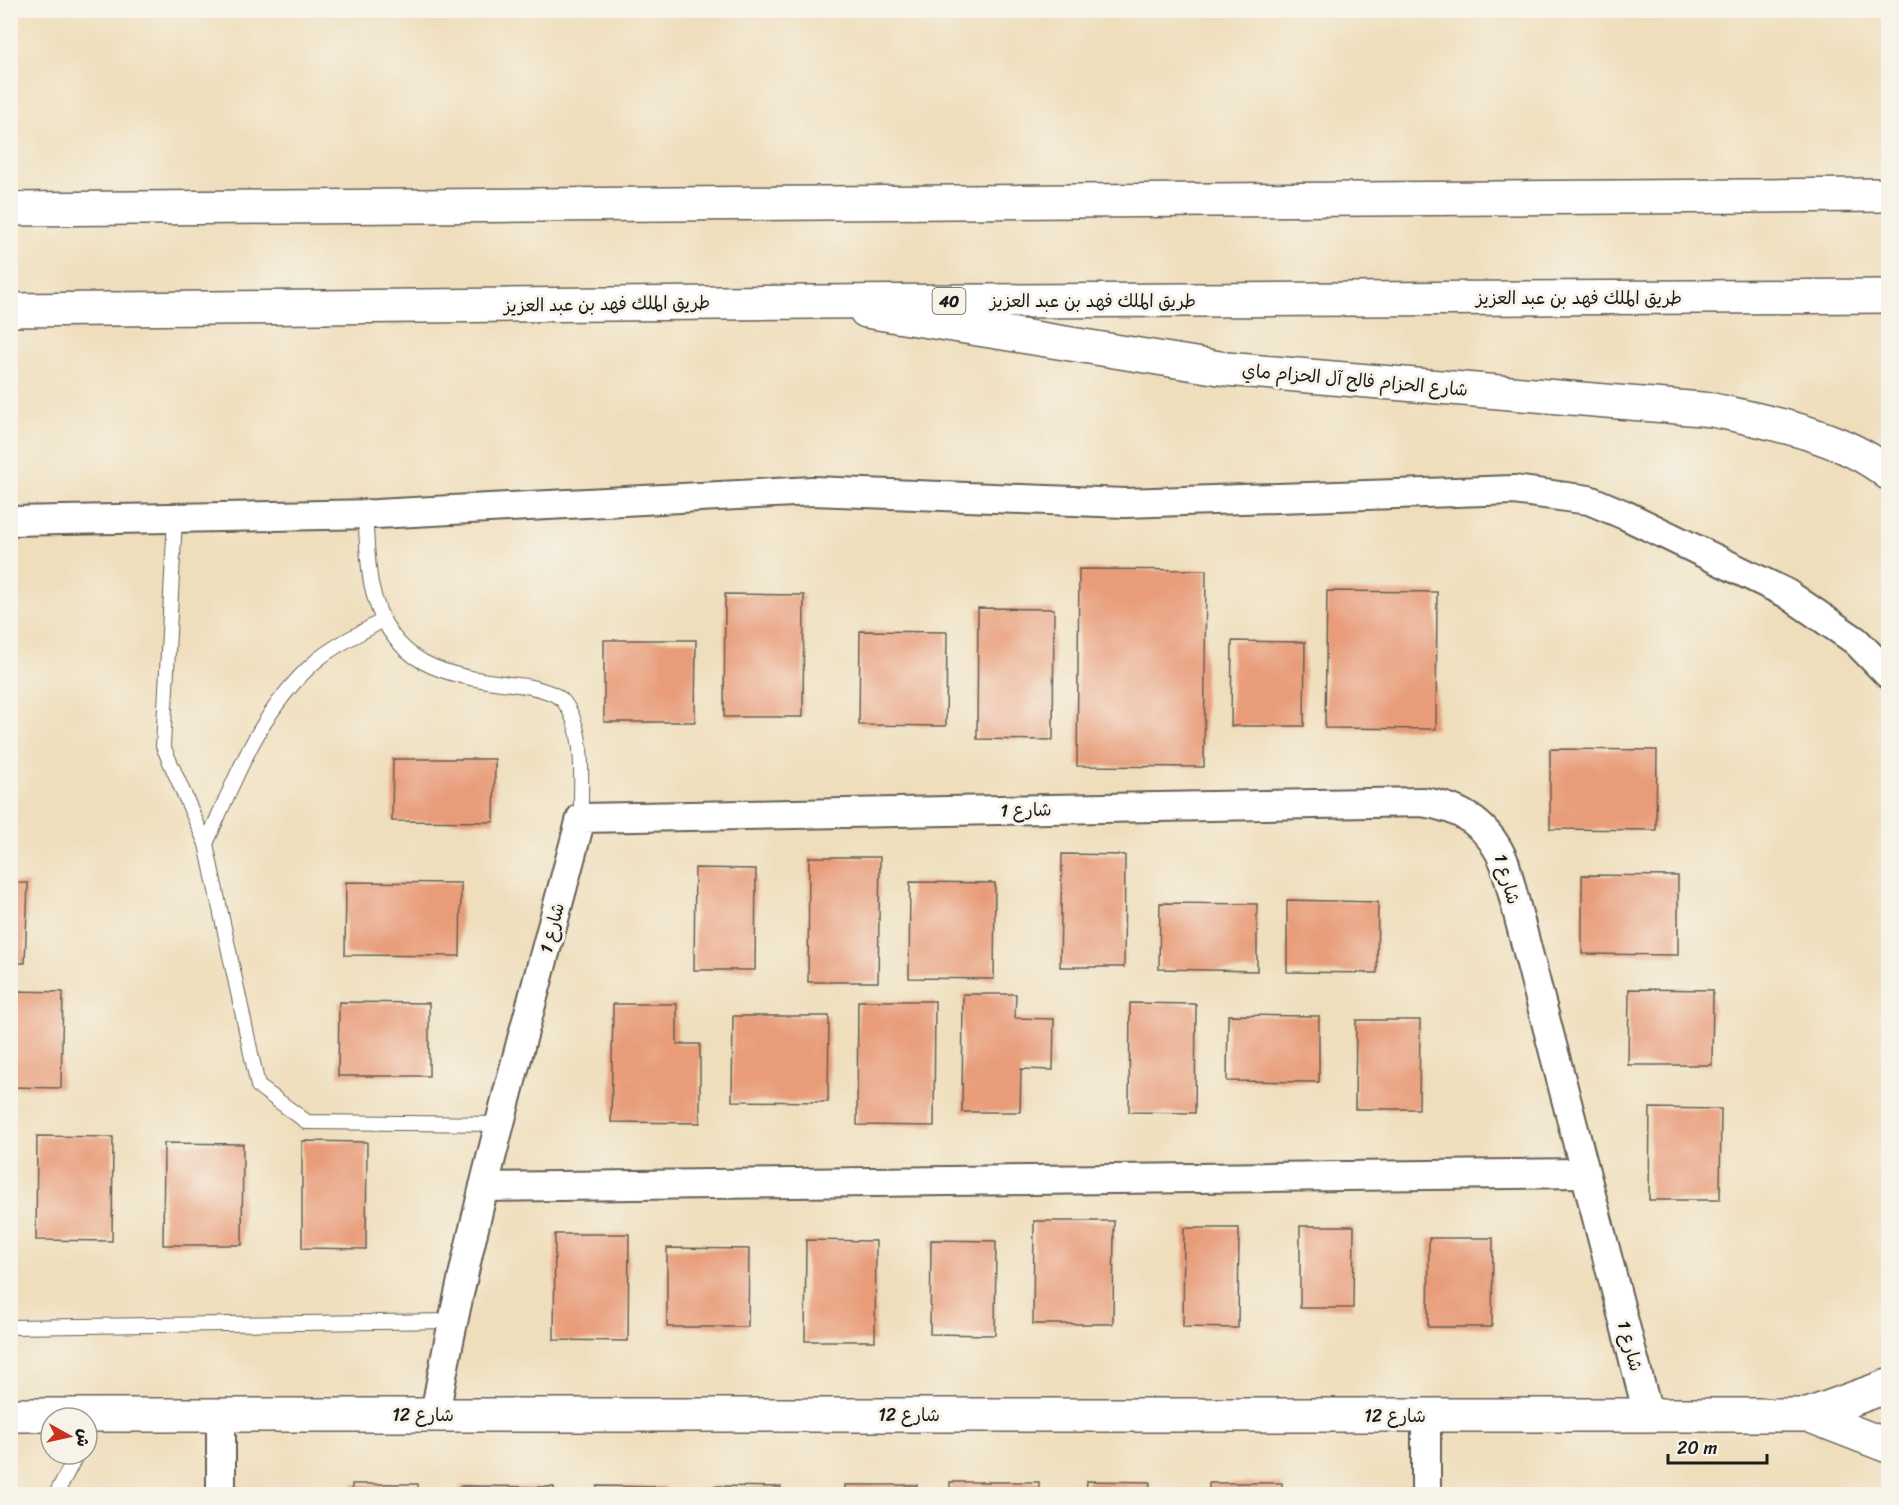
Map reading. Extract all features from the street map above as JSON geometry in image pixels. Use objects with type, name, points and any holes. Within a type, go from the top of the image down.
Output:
[{"type":"main road","points":[[10,209],[1888,195]]},
{"type":"main road","name":"طريق الملك فهد بن عبد العزيز","points":[[10,310],[813,302],[1888,296]]},
{"type":"main road","name":"شارع الحزام فالح آل الحزام ماي","points":[[813,302],[1226,369],[1713,410],[1779,424],[1834,443],[1888,473]]},
{"type":"main road","name":"شارع 12","points":[[99,1417],[435,1414],[1808,1415],[1888,1386]]},
{"type":"main road","name":"شارع 12","points":[[10,1415],[39,1416]]},
{"type":"main road","name":"شارع 12","points":[[1808,1415],[1888,1446]]},
{"type":"street","points":[[10,521],[365,515],[813,491],[1125,503],[1514,490],[1589,500],[1625,515],[1786,593],[1856,641],[1888,674]]},
{"type":"street","name":"شارع 1","points":[[435,1414],[452,1321],[484,1187],[581,818],[1422,802],[1441,804],[1482,826],[1502,855],[1648,1414]]},
{"type":"street","points":[[484,1187],[1584,1173]]},
{"type":"street","points":[[221,1416],[221,1494]]},
{"type":"street","points":[[1426,1416],[1426,1494]]},
{"type":"lane","points":[[365,515],[371,584],[383,620],[393,639],[430,668],[466,679],[527,686],[563,699],[573,716],[580,749],[581,818]]},
{"type":"lane","points":[[175,518],[163,746],[206,844],[258,1086],[307,1122],[500,1124]]},
{"type":"lane","points":[[206,844],[249,746],[282,693],[318,659],[383,620]]},
{"type":"lane","points":[[10,1327],[452,1321]]},
{"type":"lane","points":[[56,1494],[71,1466]]},
{"type":"building","points":[[1079,569],[1206,570],[1204,767],[1077,766]]},
{"type":"building","points":[[1327,591],[1437,592],[1436,729],[1325,728]]},
{"type":"building","points":[[725,594],[804,595],[803,717],[724,717]]},
{"type":"building","points":[[978,608],[1054,609],[1053,740],[977,739]]},
{"type":"building","points":[[860,631],[947,632],[946,726],[859,725]]},
{"type":"building","points":[[604,640],[696,640],[695,722],[604,722]]},
{"type":"building","points":[[1232,641],[1305,642],[1304,726],[1231,726]]},
{"type":"building","points":[[1550,749],[1657,750],[1656,830],[1550,829]]},
{"type":"building","points":[[393,759],[495,759],[494,822],[392,821]]},
{"type":"building","points":[[1062,854],[1125,855],[1124,967],[1060,967]]},
{"type":"building","points":[[809,857],[880,857],[878,982],[808,982]]},
{"type":"building","points":[[695,868],[756,869],[755,970],[694,970]]},
{"type":"building","points":[[1582,875],[1678,876],[1678,955],[1582,954]]},
{"type":"building","points":[[346,882],[461,883],[460,956],[345,955]]},
{"type":"building","points":[[910,882],[995,883],[994,979],[909,978]]},
{"type":"building","points":[[10,883],[28,883],[25,963],[10,963]]},
{"type":"building","points":[[1287,900],[1378,902],[1377,973],[1287,972]]},
{"type":"building","points":[[1160,903],[1257,904],[1257,971],[1159,969]]},
{"type":"building","points":[[1629,989],[1713,990],[1712,1065],[1628,1065]]},
{"type":"building","points":[[10,991],[63,992],[61,1088],[10,1087]]},
{"type":"building","points":[[963,994],[1016,994],[1015,1018],[1054,1019],[1053,1070],[1021,1069],[1020,1112],[962,1112]]},
{"type":"building","points":[[858,1001],[935,1001],[934,1126],[857,1125]]},
{"type":"building","points":[[339,1002],[429,1003],[429,1076],[338,1076]]},
{"type":"building","points":[[1130,1003],[1196,1004],[1195,1113],[1129,1112]]},
{"type":"building","points":[[613,1004],[677,1004],[677,1044],[700,1044],[700,1123],[611,1122]]},
{"type":"building","points":[[1228,1015],[1319,1016],[1319,1082],[1227,1081]]},
{"type":"building","points":[[733,1016],[829,1016],[828,1102],[732,1101]]},
{"type":"building","points":[[1356,1020],[1420,1020],[1419,1109],[1355,1109]]},
{"type":"building","points":[[1650,1108],[1721,1109],[1720,1200],[1649,1200]]},
{"type":"building","points":[[37,1136],[113,1137],[112,1241],[36,1240]]},
{"type":"building","points":[[302,1141],[367,1142],[366,1249],[302,1248]]},
{"type":"building","points":[[164,1143],[243,1144],[242,1245],[163,1245]]},
{"type":"building","points":[[1034,1221],[1114,1221],[1113,1324],[1033,1324]]},
{"type":"building","points":[[1300,1226],[1354,1226],[1353,1308],[1300,1308]]},
{"type":"building","points":[[1184,1228],[1239,1228],[1238,1328],[1183,1327]]},
{"type":"building","points":[[555,1234],[629,1234],[628,1341],[554,1340]]},
{"type":"building","points":[[1429,1238],[1493,1238],[1492,1327],[1428,1327]]},
{"type":"building","points":[[806,1240],[876,1241],[875,1341],[805,1341]]},
{"type":"building","points":[[931,1240],[996,1241],[995,1335],[930,1334]]},
{"type":"building","points":[[667,1248],[749,1249],[748,1327],[667,1327]]},
{"type":"building","points":[[1087,1481],[1150,1482],[1149,1494],[1086,1494]]},
{"type":"building","points":[[950,1482],[1039,1482],[1039,1494],[950,1494]]},
{"type":"building","points":[[1209,1483],[1282,1483],[1282,1494],[1209,1494]]},
{"type":"building","points":[[352,1484],[418,1484],[418,1494],[352,1494]]},
{"type":"building","points":[[845,1485],[917,1485],[917,1494],[845,1494]]},
{"type":"building","points":[[460,1486],[554,1487],[554,1494],[460,1494]]},
{"type":"building","points":[[597,1486],[666,1487],[666,1494],[597,1494]]},
{"type":"building","points":[[713,1486],[781,1487],[781,1494],[713,1494]]}]
